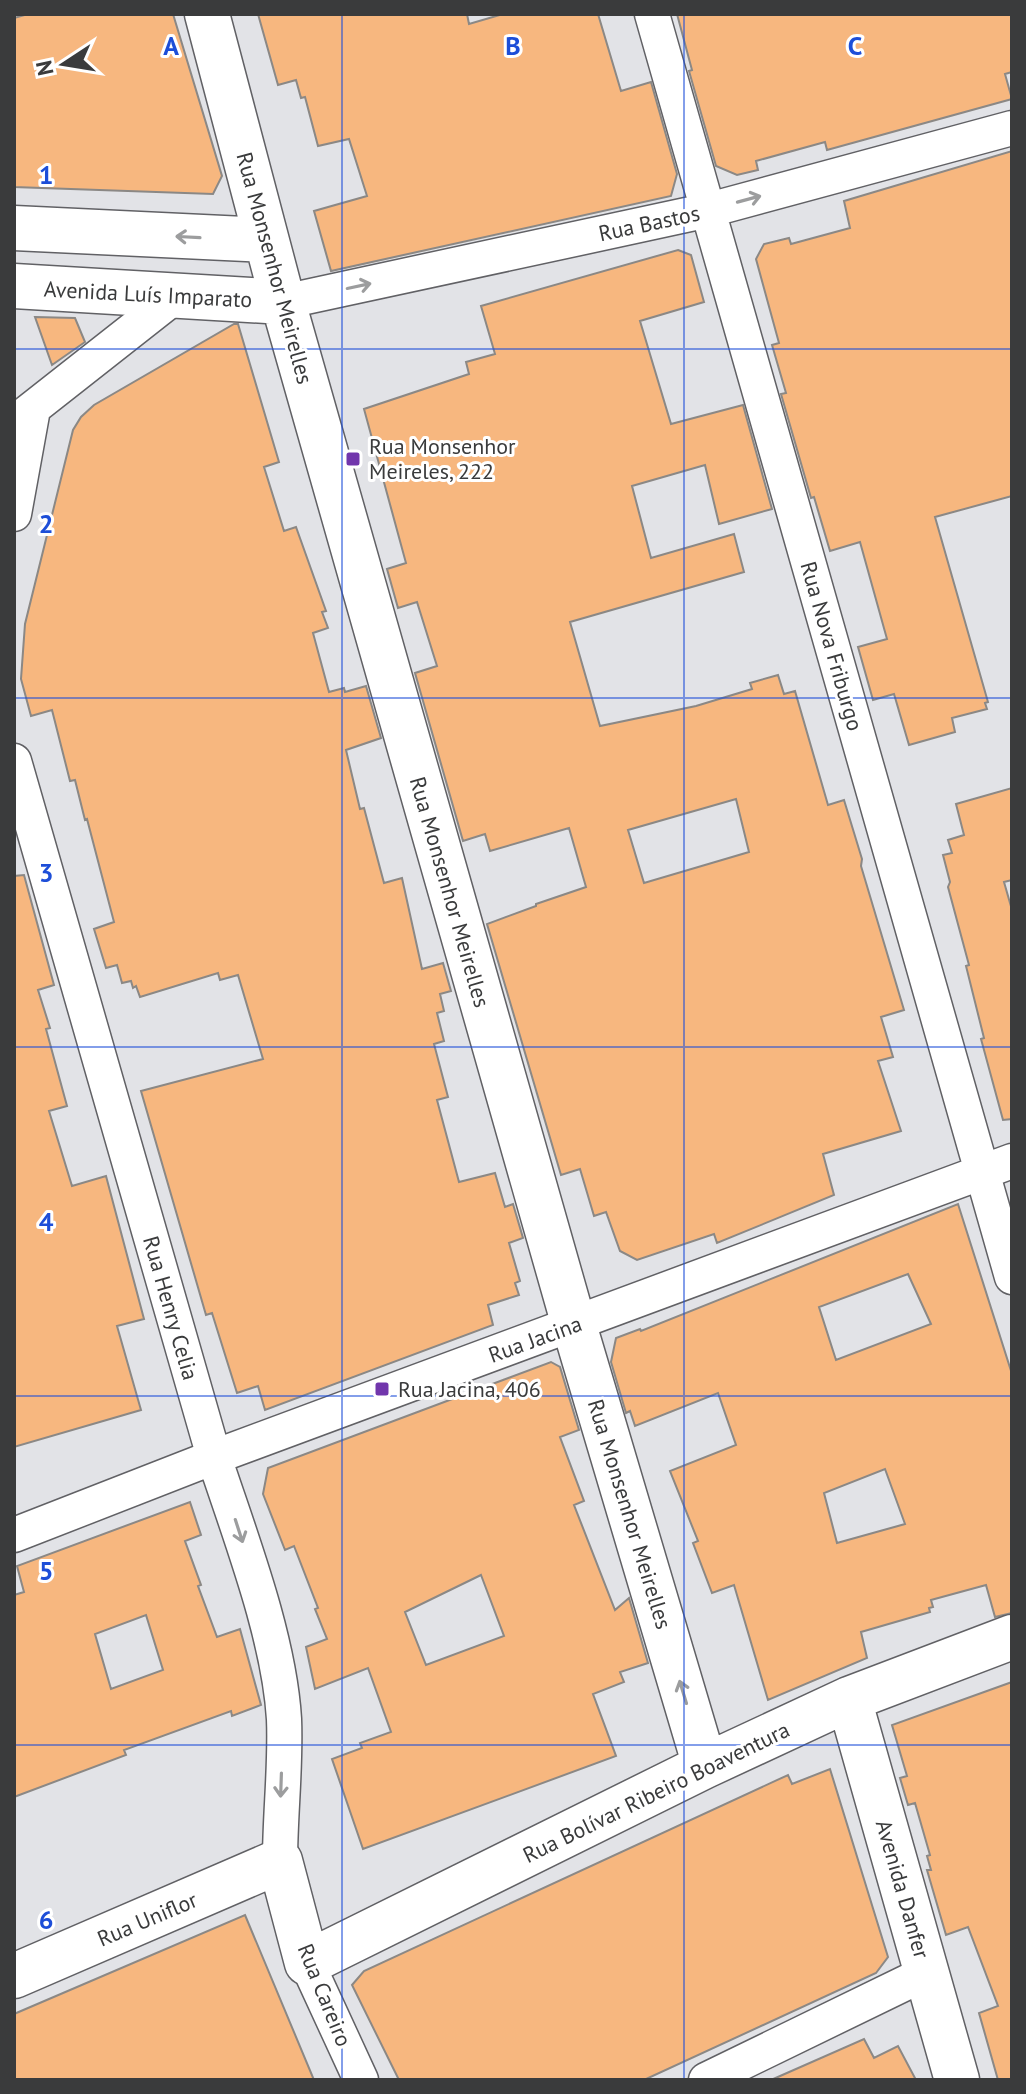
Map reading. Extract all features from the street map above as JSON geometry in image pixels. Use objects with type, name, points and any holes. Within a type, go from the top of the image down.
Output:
[{"type":"street","name":"Rua Monsenhor Meirelles","points":[[207,14],[283,302],[574,1325],[705,1766]]},
{"type":"street","name":"Rua Nova Friburgo","points":[[652,14],[997,1167],[1012,1277]]},
{"type":"street","name":"Rua Bastos","points":[[283,302],[709,210],[1012,128]]},
{"type":"street","points":[[14,228],[266,240]]},
{"type":"street","name":"Avenida Luís Imparato","points":[[14,286],[283,302]]},
{"type":"street","points":[[14,514],[24,416],[178,294]]},
{"type":"street","name":"Rua Henry Celia","points":[[14,761],[274,1655],[284,1719],[280,1861]]},
{"type":"street","name":"Rua Jacina","points":[[14,1535],[214,1457],[997,1167]]},
{"type":"street","name":"Rua Bolívar Ribeiro Boaventura","points":[[307,1963],[705,1766],[849,1699],[1012,1637]]},
{"type":"street","name":"Avenida Danfer","points":[[849,1699],[957,2080]]},
{"type":"street","name":"Rua Careiro","points":[[280,1861],[307,1963],[361,2080]]},
{"type":"street","name":"Rua Uniflor","points":[[14,1976],[280,1861]]},
{"type":"street","points":[[706,2080],[926,1973]]},
{"type":"building","points":[[28,14],[173,14],[222,176],[213,194],[14,187],[14,18]]},
{"type":"building","points":[[258,14],[467,14],[469,24],[503,14],[598,14],[621,91],[651,82],[677,174],[671,196],[331,271],[314,211],[367,196],[349,139],[318,146],[305,97],[301,98],[296,80],[278,85]]},
{"type":"building","points":[[677,14],[1012,14],[1012,72],[1005,74],[1012,99],[827,150],[825,142],[756,161],[758,170],[737,175],[716,166],[689,71],[692,70]]},
{"type":"building","points":[[1012,151],[1012,496],[935,517],[988,702],[985,703],[987,709],[952,718],[955,732],[909,745],[894,694],[873,700],[858,647],[887,639],[860,542],[830,551],[814,497],[811,498],[781,394],[786,393],[772,345],[779,343],[756,259],[764,244],[789,238],[791,244],[850,228],[844,201]]},
{"type":"building","points":[[678,250],[691,255],[704,302],[640,321],[671,424],[743,405],[772,509],[719,524],[705,465],[632,486],[651,558],[734,534],[744,572],[570,622],[600,726],[696,706],[752,689],[750,683],[778,675],[784,694],[795,691],[828,805],[844,800],[904,1010],[881,1017],[893,1057],[878,1061],[901,1131],[823,1154],[834,1195],[717,1243],[714,1234],[637,1260],[620,1251],[606,1212],[594,1216],[580,1169],[561,1175],[487,924],[586,887],[569,828],[490,851],[485,834],[463,841],[415,673],[437,666],[417,602],[398,608],[387,569],[406,563],[364,409],[469,374],[466,362],[495,354],[481,306]],"holes":[[[736,799],[749,852],[644,883],[628,830]]]},
{"type":"building","points":[[35,317],[75,318],[85,342],[52,365]]},
{"type":"building","points":[[238,324],[279,462],[264,467],[284,531],[296,527],[326,611],[322,612],[328,628],[313,633],[329,692],[344,688],[345,692],[366,686],[381,738],[346,750],[360,809],[364,808],[384,883],[402,878],[422,969],[443,963],[451,991],[440,994],[444,1011],[437,1013],[444,1041],[434,1044],[448,1097],[437,1100],[459,1182],[495,1173],[505,1207],[513,1204],[523,1238],[509,1243],[520,1281],[515,1283],[519,1295],[488,1305],[493,1325],[265,1410],[258,1386],[237,1393],[212,1313],[206,1315],[141,1091],[263,1059],[238,975],[220,980],[218,973],[140,997],[131,981],[122,983],[117,965],[106,968],[94,929],[114,922],[87,819],[75,780],[70,781],[52,710],[31,716],[21,679],[25,624],[73,430],[94,405]]},
{"type":"building","points":[[1012,788],[1012,880],[1004,882],[1012,910],[1012,1119],[1003,1120],[981,1039],[984,1038],[966,966],[969,965],[948,887],[950,882],[943,855],[952,853],[948,840],[964,835],[956,804]]},
{"type":"building","points":[[24,875],[54,985],[38,990],[50,1028],[46,1029],[67,1106],[49,1111],[72,1186],[106,1176],[144,1319],[117,1326],[141,1410],[14,1447],[14,876]]},
{"type":"building","points":[[958,1204],[1012,1374],[1012,1613],[995,1617],[986,1585],[931,1600],[933,1607],[929,1608],[930,1612],[861,1632],[867,1658],[768,1700],[734,1585],[712,1593],[693,1543],[698,1541],[670,1471],[736,1445],[718,1393],[635,1426],[630,1411],[626,1413],[611,1362],[616,1338],[641,1331]],"holes":[[[908,1274],[931,1324],[836,1360],[819,1307]],[[885,1469],[905,1524],[837,1543],[824,1493]]]},
{"type":"building","points":[[551,1362],[560,1367],[579,1430],[560,1437],[584,1501],[574,1505],[615,1610],[629,1598],[648,1663],[620,1672],[624,1682],[593,1694],[616,1756],[363,1849],[332,1759],[362,1748],[360,1743],[391,1732],[368,1668],[315,1689],[306,1647],[327,1639],[294,1546],[285,1550],[263,1494],[268,1468]],"holes":[[[481,1575],[504,1636],[426,1665],[405,1612]]]},
{"type":"building","points":[[190,1502],[201,1535],[185,1541],[201,1585],[198,1586],[217,1637],[240,1629],[261,1705],[232,1716],[231,1711],[124,1750],[126,1755],[14,1797],[14,1595],[24,1592],[17,1566]],"holes":[[[146,1615],[163,1670],[111,1689],[95,1634]]]},
{"type":"building","points":[[1012,1682],[1012,2080],[998,2080],[979,2013],[998,2006],[968,1927],[946,1935],[927,1870],[931,1870],[927,1856],[930,1855],[915,1803],[908,1805],[900,1778],[907,1776],[892,1725]]},
{"type":"building","points":[[830,1769],[888,1957],[876,1973],[644,2080],[399,2080],[352,1985],[364,1971],[788,1775],[792,1784]]},
{"type":"building","points":[[245,1915],[314,2080],[14,2080],[14,2014]]},
{"type":"building","points":[[864,2039],[874,2058],[898,2046],[916,2080],[771,2080]]},
{"type":"place","name":"Rua Monsenhor Meireles, 222","points":[[353,459]]},
{"type":"place","name":"Rua Jacina, 406","points":[[382,1389]]}]
